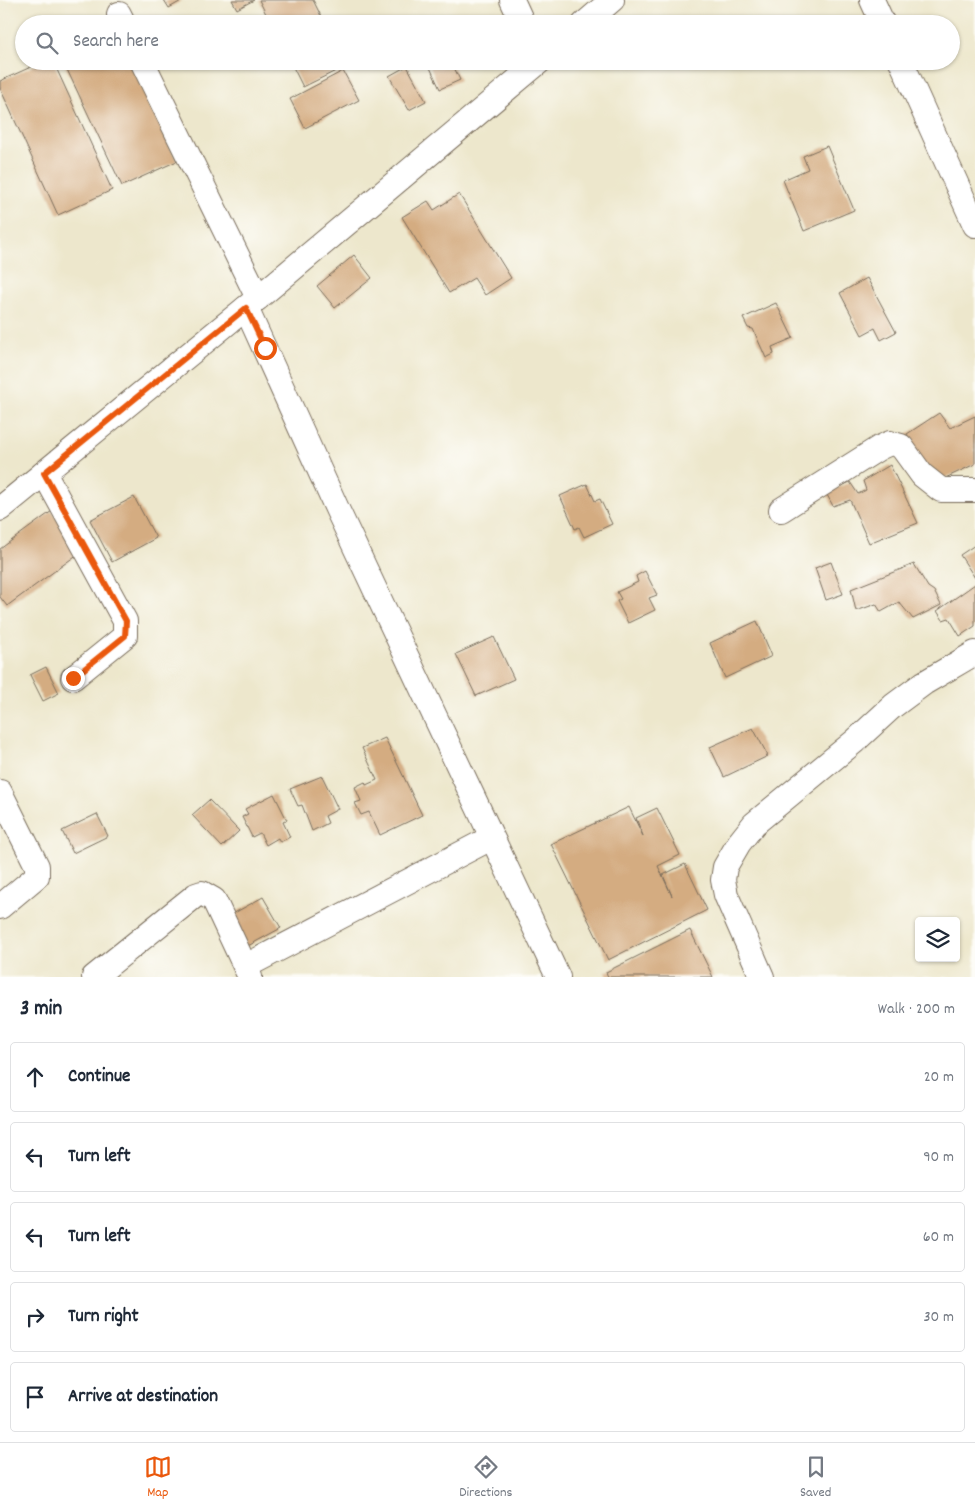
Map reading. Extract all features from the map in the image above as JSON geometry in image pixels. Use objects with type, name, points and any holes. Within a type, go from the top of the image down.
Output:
[{"type":"street","points":[[512,0],[519,15]]},
{"type":"street","points":[[594,15],[612,0]]},
{"type":"street","points":[[872,0],[879,15]]},
{"type":"street","points":[[146,70],[252,303],[338,511],[558,977]]},
{"type":"street","points":[[0,509],[252,303],[529,70]]},
{"type":"street","points":[[905,70],[975,225]]},
{"type":"street","points":[[781,510],[878,448],[890,443],[901,446],[922,475],[940,490],[975,490]]},
{"type":"street","points":[[44,473],[126,621],[125,636],[73,678]]},
{"type":"street","points":[[762,977],[726,895],[723,880],[725,867],[739,843],[754,824],[855,741],[893,706],[924,683],[975,654]]},
{"type":"street","points":[[0,792],[37,866],[37,876],[0,907]]},
{"type":"street","points":[[94,977],[196,895],[202,893],[214,900],[248,971],[492,838]]},
{"type":"building","points":[[164,0],[183,0],[169,8]]},
{"type":"building","points":[[232,0],[254,0],[237,9]]},
{"type":"building","points":[[259,0],[313,0],[320,15],[266,15]]},
{"type":"building","points":[[24,70],[57,70],[112,190],[58,215],[0,88],[0,81]]},
{"type":"building","points":[[67,70],[134,70],[177,161],[122,186]]},
{"type":"building","points":[[294,70],[338,70],[303,87]]},
{"type":"building","points":[[400,70],[409,70],[426,101],[409,110],[389,76]]},
{"type":"building","points":[[431,70],[455,70],[460,80],[440,89]]},
{"type":"building","points":[[343,71],[359,100],[305,128],[290,99]]},
{"type":"building","points":[[827,146],[854,210],[804,231],[783,180],[808,169],[803,156]]},
{"type":"building","points":[[459,194],[511,278],[485,295],[474,278],[449,293],[402,217],[428,201],[434,210]]},
{"type":"building","points":[[354,255],[372,278],[335,308],[317,286]]},
{"type":"building","points":[[867,278],[896,332],[881,340],[875,328],[862,335],[840,293]]},
{"type":"building","points":[[776,303],[793,338],[772,347],[774,354],[766,358],[753,329],[748,328],[743,318]]},
{"type":"building","points":[[939,413],[950,428],[975,416],[975,464],[939,481],[916,459],[907,434]]},
{"type":"building","points":[[890,465],[918,523],[869,543],[850,500],[833,506],[826,493],[850,482],[858,494],[866,490],[863,481]]},
{"type":"building","points":[[587,484],[595,501],[600,499],[612,524],[584,537],[579,527],[575,529],[560,496]]},
{"type":"building","points":[[134,497],[156,538],[112,562],[90,520]]},
{"type":"building","points":[[52,511],[82,551],[7,606],[0,597],[0,549]]},
{"type":"building","points":[[975,545],[975,578],[960,555]]},
{"type":"building","points":[[831,562],[843,594],[826,600],[815,568]]},
{"type":"building","points":[[914,564],[928,587],[934,591],[941,605],[913,619],[899,602],[881,612],[876,604],[856,611],[851,589]]},
{"type":"building","points":[[645,571],[657,595],[649,598],[655,610],[628,623],[617,601],[621,599],[617,592],[638,582],[636,576]]},
{"type":"building","points":[[975,584],[975,626],[960,636],[949,618],[943,620],[937,611]]},
{"type":"building","points":[[757,621],[772,656],[725,678],[710,643]]},
{"type":"building","points":[[494,637],[514,679],[476,696],[456,654]]},
{"type":"building","points":[[46,667],[59,693],[43,701],[30,675]]},
{"type":"building","points":[[753,728],[768,756],[724,777],[710,747]]},
{"type":"building","points":[[385,738],[422,815],[380,835],[369,812],[361,815],[355,803],[361,801],[355,787],[365,782],[366,785],[377,780],[362,748]]},
{"type":"building","points":[[322,776],[338,809],[325,816],[328,823],[312,831],[302,805],[298,806],[290,789]]},
{"type":"building","points":[[274,794],[287,820],[283,822],[290,837],[280,842],[278,838],[266,845],[260,833],[252,837],[242,817],[248,814],[245,809]]},
{"type":"building","points":[[209,800],[239,831],[222,847],[192,815]]},
{"type":"building","points":[[629,807],[643,836],[636,818],[657,808],[680,855],[658,866],[672,896],[663,875],[685,864],[707,910],[608,960],[551,844]]},
{"type":"building","points":[[97,814],[108,836],[73,853],[62,831]]},
{"type":"building","points":[[263,897],[281,928],[246,947],[229,916]]},
{"type":"building","points":[[690,930],[713,977],[608,977],[606,972]]},
{"type":"route","points":[[73,678],[125,636],[126,621],[44,473],[246,308],[265,348]]}]
